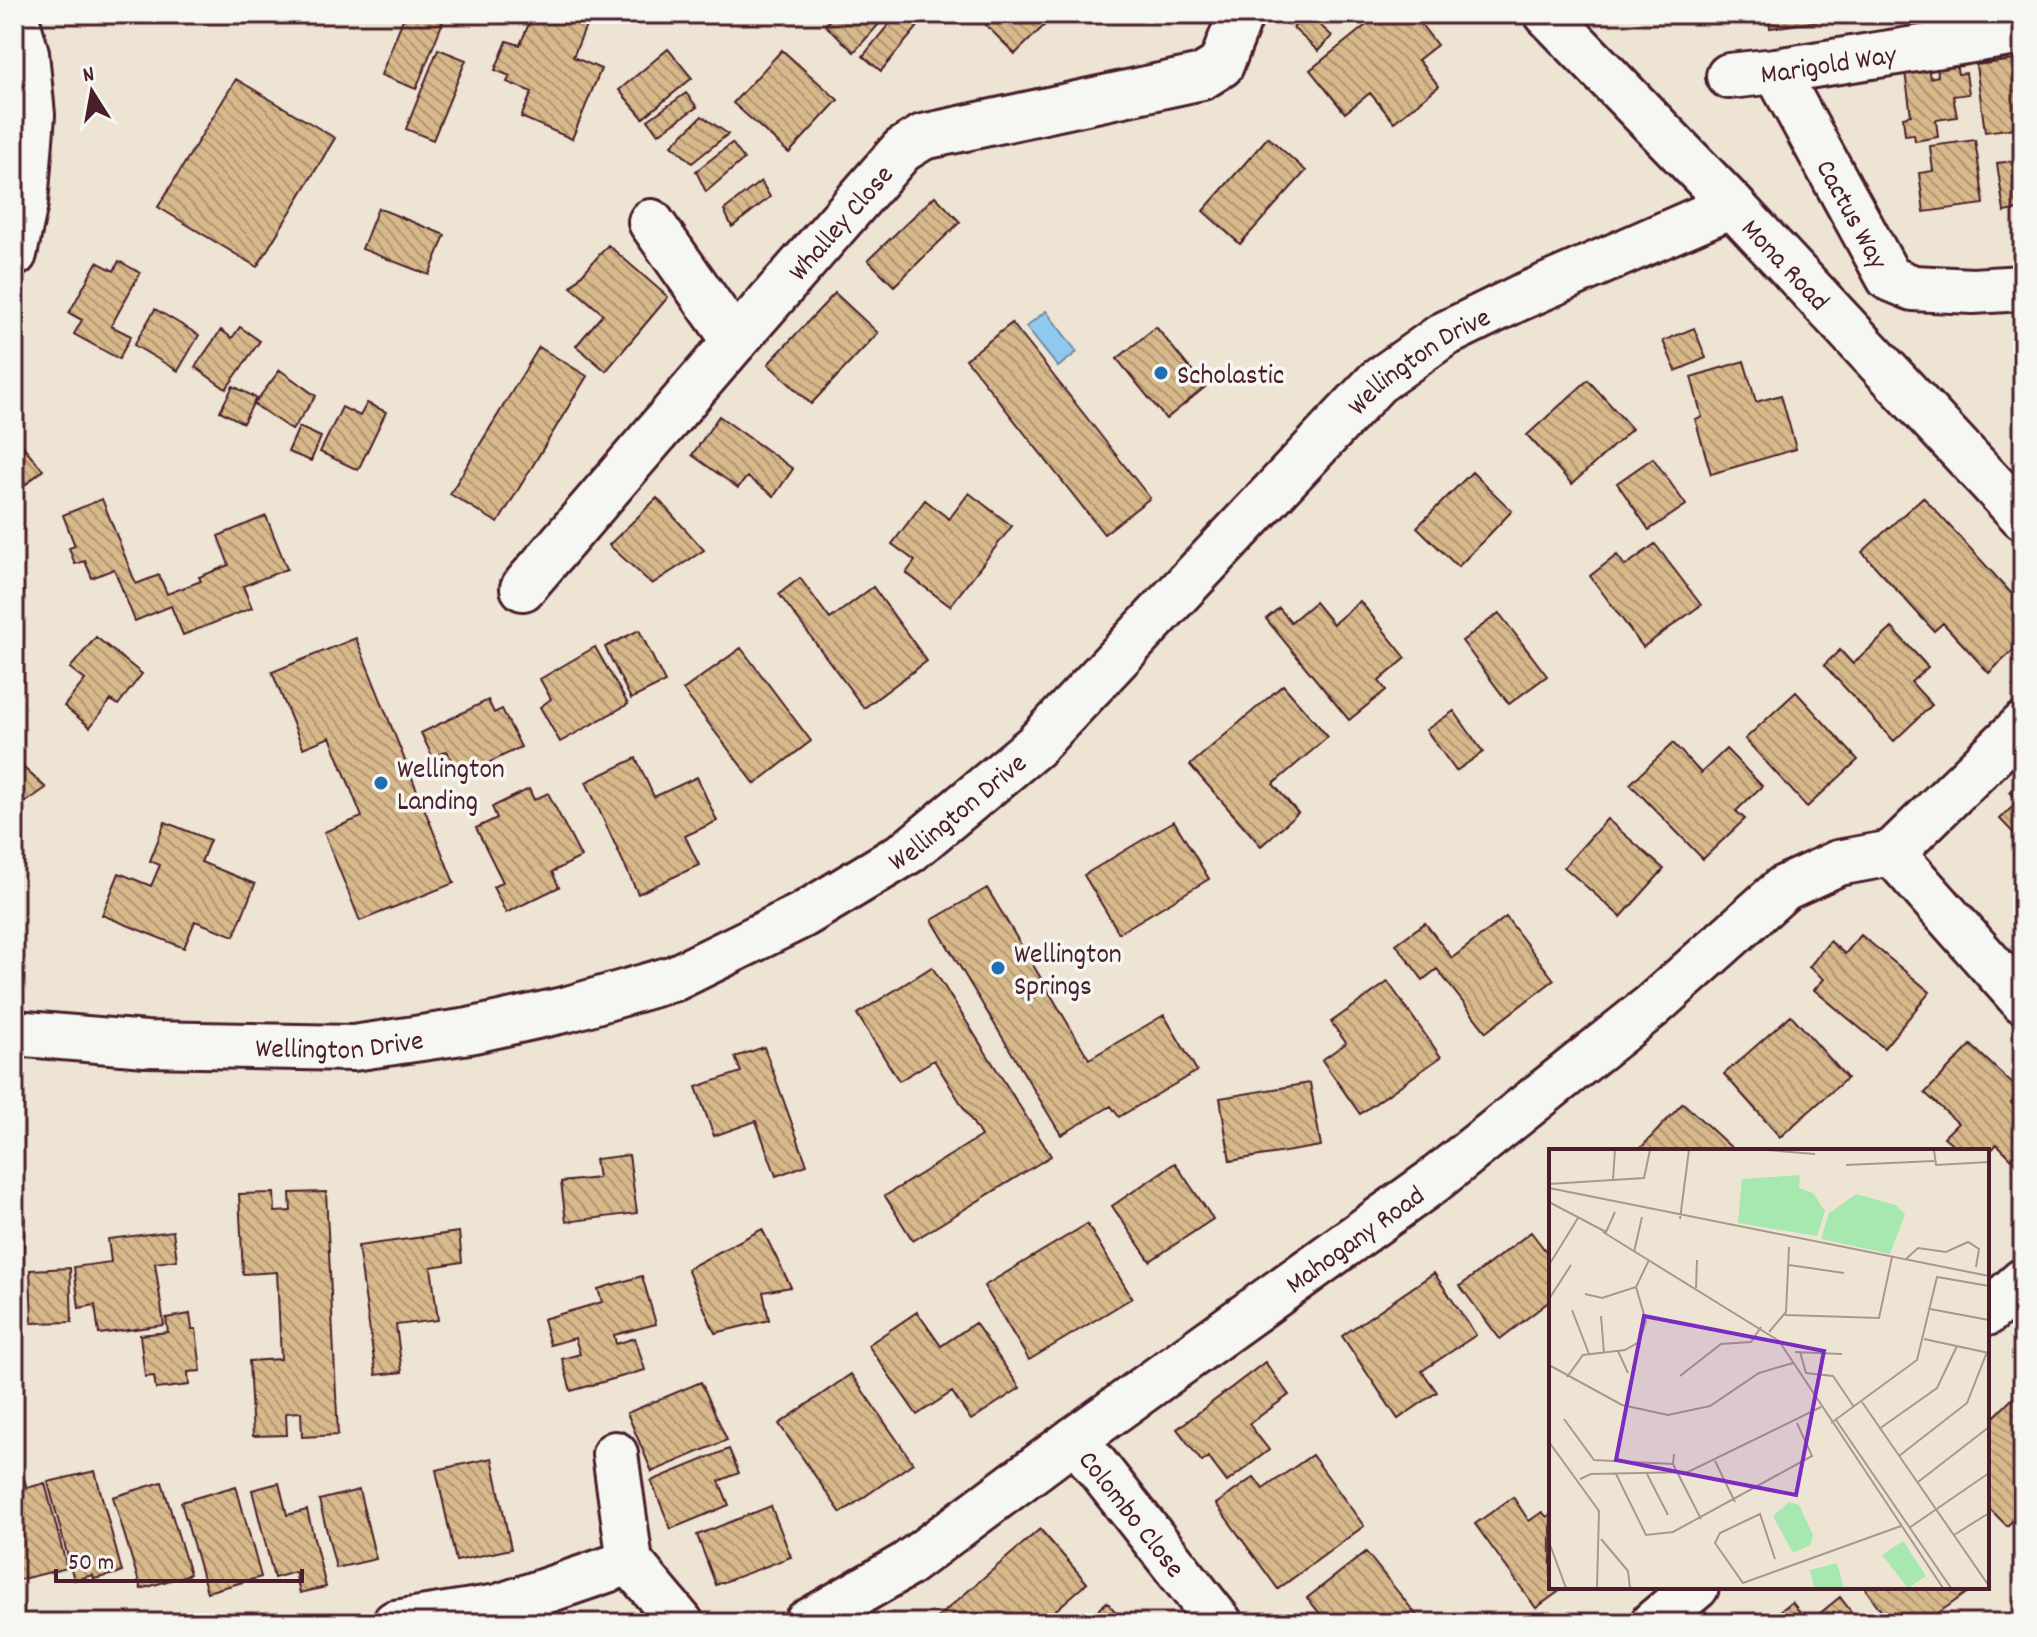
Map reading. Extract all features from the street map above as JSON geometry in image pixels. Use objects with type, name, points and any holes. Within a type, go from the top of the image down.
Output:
[{"type":"street","points":[[14,254],[25,203],[32,115],[26,53],[15,14]]},
{"type":"street","name":"Whalley Close","points":[[523,588],[902,150],[923,137],[1202,77],[1221,65],[1241,14]]},
{"type":"street","name":"Mona Road","points":[[1547,14],[1732,205],[2023,517]]},
{"type":"street","name":"Marigold Way","points":[[1729,76],[2023,32]]},
{"type":"street","name":"Cactus Way","points":[[1776,71],[1889,278],[1913,288],[1973,291],[2023,288]]},
{"type":"street","name":"Wellington Drive","points":[[14,1033],[146,1044],[353,1048],[469,1031],[568,1009],[675,978],[803,915],[909,851],[1035,746],[1377,382],[1443,335],[1519,298],[1732,205]]},
{"type":"street","points":[[651,222],[735,341]]},
{"type":"street","points":[[2023,725],[1892,853],[2023,1001]]},
{"type":"street","name":"Mahogany Road","points":[[806,1623],[906,1565],[1432,1182],[1652,1006],[1784,888],[1838,863],[1892,853]]},
{"type":"street","points":[[1989,1311],[2023,1281]]},
{"type":"street","name":"Colombo Close","points":[[1075,1439],[1220,1623]]},
{"type":"street","points":[[615,1454],[630,1562],[681,1623]]},
{"type":"street","points":[[395,1623],[498,1607],[630,1562]]},
{"type":"street","points":[[1653,1623],[1694,1589]]},
{"type":"water","points":[[1046,311],[1077,352],[1058,367],[1026,327]]},
{"type":"building","points":[[405,14],[446,14],[416,89],[381,75]]},
{"type":"building","points":[[533,14],[591,14],[573,57],[601,69],[572,139],[521,117],[532,92],[507,82],[510,76],[495,70],[507,41],[520,45]]},
{"type":"building","points":[[835,14],[888,14],[854,52],[825,25]]},
{"type":"building","points":[[897,14],[920,14],[925,18],[881,71],[863,56]]},
{"type":"building","points":[[975,14],[1056,14],[1015,54]]},
{"type":"building","points":[[1306,14],[1332,36],[1318,51],[1293,28]]},
{"type":"building","points":[[1380,14],[1413,14],[1437,45],[1418,60],[1439,86],[1394,122],[1370,93],[1345,113],[1310,70]]},
{"type":"building","points":[[1768,14],[1827,14],[1828,20],[1770,28]]},
{"type":"building","points":[[438,49],[466,60],[433,140],[406,129]]},
{"type":"building","points":[[668,49],[692,78],[643,118],[619,90]]},
{"type":"building","points":[[782,50],[838,100],[789,153],[733,103]]},
{"type":"building","points":[[2023,59],[2023,106],[2020,106],[2023,127],[1985,132],[1976,65]]},
{"type":"building","points":[[1927,62],[1930,78],[1938,76],[1937,66],[1956,64],[1958,74],[1966,73],[1969,94],[1953,96],[1957,117],[1936,120],[1938,137],[1915,141],[1914,134],[1905,135],[1903,117],[1911,115],[1904,65]]},
{"type":"building","points":[[236,79],[335,138],[257,267],[158,207]]},
{"type":"building","points":[[686,93],[697,107],[658,134],[648,120]]},
{"type":"building","points":[[702,116],[728,134],[692,163],[672,145]]},
{"type":"building","points":[[1268,137],[1306,171],[1240,244],[1203,211]]},
{"type":"building","points":[[1975,140],[1984,204],[1924,212],[1919,173],[1933,171],[1930,146]]},
{"type":"building","points":[[732,143],[744,159],[706,192],[696,171]]},
{"type":"building","points":[[2023,160],[2023,209],[2004,212],[1997,163]]},
{"type":"building","points":[[761,181],[770,197],[732,227],[724,210]]},
{"type":"building","points":[[935,196],[960,222],[894,286],[868,260]]},
{"type":"building","points":[[378,208],[445,235],[429,275],[362,249]]},
{"type":"building","points":[[608,245],[668,297],[606,371],[576,346],[603,314],[571,287]]},
{"type":"building","points":[[119,261],[140,273],[111,326],[131,336],[119,359],[74,334],[82,320],[69,313],[97,262],[114,271]]},
{"type":"building","points":[[835,293],[878,333],[811,404],[768,364]]},
{"type":"building","points":[[155,309],[199,335],[178,371],[134,345]]},
{"type":"building","points":[[1012,323],[1150,498],[1104,534],[966,359]]},
{"type":"building","points":[[240,327],[260,341],[226,389],[195,367],[221,330],[232,338]]},
{"type":"building","name":"Scholastic","points":[[1156,327],[1205,387],[1166,419],[1117,359]]},
{"type":"building","points":[[1694,328],[1706,358],[1676,371],[1663,341]]},
{"type":"building","points":[[539,347],[587,376],[498,523],[450,494]]},
{"type":"building","points":[[1744,361],[1756,402],[1781,395],[1796,449],[1711,474],[1695,419],[1702,417],[1691,377]]},
{"type":"building","points":[[280,370],[316,396],[292,430],[254,404]]},
{"type":"building","points":[[1588,380],[1632,429],[1572,484],[1527,435]]},
{"type":"building","points":[[233,386],[256,398],[243,423],[220,411]]},
{"type":"building","points":[[367,403],[386,412],[358,470],[320,452],[342,407],[360,416]]},
{"type":"building","points":[[719,416],[793,469],[774,496],[747,477],[738,488],[692,455]]},
{"type":"building","points":[[299,427],[321,437],[311,461],[288,452]]},
{"type":"building","points":[[14,435],[43,470],[14,494]]},
{"type":"building","points":[[1653,458],[1686,505],[1649,530],[1617,483]]},
{"type":"building","points":[[1472,472],[1512,511],[1458,567],[1417,527]]},
{"type":"building","points":[[969,493],[1012,526],[950,606],[906,573],[915,561],[892,544],[925,500],[949,519]]},
{"type":"building","points":[[1923,497],[2023,606],[2023,641],[1989,673],[1943,623],[1934,631],[1862,552]]},
{"type":"building","points":[[657,498],[704,550],[652,584],[609,545]]},
{"type":"building","points":[[102,499],[136,584],[159,575],[167,594],[201,581],[199,577],[229,565],[218,536],[266,516],[287,569],[243,586],[252,608],[183,635],[171,606],[135,621],[114,569],[92,578],[85,561],[75,564],[69,548],[75,546],[63,515]]},
{"type":"building","points":[[1655,544],[1701,605],[1643,647],[1590,576],[1617,555],[1625,566]]},
{"type":"building","points":[[800,578],[830,619],[873,587],[927,661],[864,708],[779,594]]},
{"type":"building","points":[[1360,601],[1406,658],[1379,681],[1386,690],[1349,720],[1266,619],[1279,608],[1291,622],[1315,602],[1333,624]]},
{"type":"building","points":[[1499,613],[1547,676],[1509,704],[1462,641]]},
{"type":"building","points":[[1892,628],[1928,667],[1911,682],[1932,705],[1894,741],[1824,665],[1840,650],[1853,664]]},
{"type":"building","points":[[639,630],[665,682],[631,699],[605,647]]},
{"type":"building","points":[[96,637],[142,674],[118,705],[111,700],[90,727],[64,706],[85,680],[70,668]]},
{"type":"building","name":"Wellington Landing","points":[[356,638],[454,883],[360,921],[324,832],[362,817],[330,737],[303,748],[272,672]]},
{"type":"building","points":[[595,647],[628,704],[560,742],[540,707],[551,699],[540,679]]},
{"type":"building","points":[[741,648],[811,741],[755,784],[683,690]]},
{"type":"building","points":[[1283,685],[1328,737],[1273,784],[1298,813],[1261,846],[1190,765]]},
{"type":"building","points":[[1796,692],[1858,760],[1807,807],[1745,739]]},
{"type":"building","points":[[488,700],[494,713],[502,709],[521,747],[460,777],[447,751],[433,758],[421,733]]},
{"type":"building","points":[[1454,711],[1483,752],[1456,771],[1426,730]]},
{"type":"building","points":[[1673,743],[1701,773],[1726,749],[1762,786],[1736,811],[1745,819],[1703,859],[1630,784]]},
{"type":"building","points":[[636,758],[654,797],[697,777],[717,821],[685,836],[699,865],[638,894],[586,782]]},
{"type":"building","points":[[14,759],[46,788],[14,810]]},
{"type":"building","points":[[2023,779],[2023,843],[2000,819],[2018,801],[2010,792]]},
{"type":"building","points":[[529,789],[534,800],[548,793],[581,857],[552,872],[559,887],[506,913],[493,887],[503,882],[476,828],[497,818],[492,807]]},
{"type":"building","points":[[1607,819],[1664,869],[1621,917],[1564,867]]},
{"type":"building","points":[[1174,821],[1209,879],[1119,933],[1084,875]]},
{"type":"building","points":[[165,822],[210,840],[201,862],[255,884],[234,936],[195,921],[184,948],[102,915],[119,873],[151,886],[160,865],[150,861]]},
{"type":"building","name":"Wellington Springs","points":[[987,888],[1089,1059],[1164,1015],[1197,1071],[1119,1117],[1111,1106],[1061,1135],[932,920]]},
{"type":"building","points":[[1506,917],[1554,980],[1486,1032],[1437,969],[1423,980],[1396,944],[1425,923],[1452,958]]},
{"type":"building","points":[[1861,935],[1930,992],[1884,1048],[1814,990],[1824,979],[1809,967],[1830,941],[1845,954]]},
{"type":"building","points":[[932,967],[1051,1156],[913,1241],[885,1196],[981,1136],[934,1060],[899,1081],[857,1014]]},
{"type":"building","points":[[1388,982],[1441,1057],[1360,1114],[1322,1060],[1346,1043],[1331,1022]]},
{"type":"building","points":[[1791,1015],[1847,1078],[1780,1137],[1724,1074]]},
{"type":"building","points":[[1971,1045],[2021,1092],[2011,1103],[2023,1114],[2023,1148],[2012,1159],[1997,1144],[1989,1153],[1989,1149],[1952,1149],[1955,1146],[1944,1137],[1958,1123],[1925,1093]]},
{"type":"building","points":[[764,1047],[807,1165],[776,1176],[756,1121],[714,1136],[696,1087],[741,1072],[735,1057]]},
{"type":"building","points":[[1310,1083],[1321,1146],[1230,1161],[1220,1098]]},
{"type":"building","points":[[1683,1103],[1733,1149],[1640,1149]]},
{"type":"building","points":[[629,1155],[637,1213],[566,1222],[561,1182],[598,1178],[595,1159]]},
{"type":"building","points":[[1175,1163],[1213,1219],[1150,1261],[1112,1206]]},
{"type":"building","points":[[326,1192],[338,1435],[302,1437],[301,1412],[286,1413],[287,1435],[253,1436],[249,1361],[281,1359],[277,1272],[243,1274],[239,1194],[274,1193],[275,1212],[291,1211],[290,1193]]},
{"type":"building","points":[[14,1213],[25,1214],[18,1347],[14,1347]]},
{"type":"building","points":[[1087,1224],[1132,1298],[1029,1360],[984,1286]]},
{"type":"building","points":[[762,1229],[791,1287],[763,1292],[769,1320],[715,1333],[687,1269]]},
{"type":"building","points":[[173,1231],[177,1260],[155,1263],[164,1325],[99,1334],[95,1305],[79,1308],[74,1267],[111,1262],[108,1239]]},
{"type":"building","points":[[459,1232],[462,1262],[431,1267],[438,1320],[396,1325],[402,1372],[376,1375],[358,1246]]},
{"type":"building","points":[[1531,1232],[1549,1255],[1549,1302],[1500,1339],[1460,1286]]},
{"type":"building","points":[[70,1268],[72,1322],[32,1323],[30,1270]]},
{"type":"building","points":[[1434,1273],[1476,1335],[1422,1371],[1437,1392],[1398,1419],[1342,1336]]},
{"type":"building","points":[[642,1276],[656,1324],[614,1335],[616,1344],[635,1338],[645,1370],[571,1391],[562,1359],[580,1354],[575,1338],[550,1345],[543,1319],[602,1302],[598,1289]]},
{"type":"building","points":[[917,1312],[941,1346],[975,1323],[1020,1388],[971,1420],[952,1392],[917,1415],[868,1345]]},
{"type":"building","points":[[190,1314],[192,1329],[196,1329],[201,1371],[188,1372],[189,1385],[156,1389],[154,1376],[145,1377],[140,1335],[168,1332],[166,1318]]},
{"type":"building","points":[[1265,1362],[1289,1395],[1249,1424],[1269,1450],[1227,1482],[1208,1457],[1202,1462],[1177,1429]]},
{"type":"building","points":[[851,1374],[913,1463],[841,1513],[779,1424]]},
{"type":"building","points":[[701,1382],[727,1440],[652,1472],[627,1413]]},
{"type":"building","points":[[2016,1395],[2023,1402],[2023,1511],[2007,1526],[1989,1508],[1989,1422]]},
{"type":"building","points":[[729,1449],[739,1473],[719,1481],[729,1505],[671,1529],[651,1481]]},
{"type":"building","points":[[1312,1455],[1364,1526],[1278,1589],[1216,1504],[1254,1477],[1263,1489]]},
{"type":"building","points":[[492,1458],[511,1549],[456,1561],[436,1470]]},
{"type":"building","points":[[95,1471],[122,1572],[74,1580],[48,1482]]},
{"type":"building","points":[[24,1479],[27,1488],[45,1483],[67,1568],[14,1581],[14,1482]]},
{"type":"building","points":[[162,1482],[190,1574],[141,1589],[113,1497]]},
{"type":"building","points":[[279,1483],[287,1515],[307,1510],[326,1587],[300,1593],[295,1572],[274,1578],[252,1490]]},
{"type":"building","points":[[236,1486],[261,1577],[207,1592],[181,1502]]},
{"type":"building","points":[[359,1490],[376,1559],[336,1568],[319,1500]]},
{"type":"building","points":[[1513,1497],[1529,1521],[1542,1512],[1549,1516],[1549,1589],[1562,1589],[1536,1608],[1475,1524]]},
{"type":"building","points":[[771,1506],[791,1557],[716,1585],[697,1535]]},
{"type":"building","points":[[1040,1529],[1087,1583],[1041,1623],[931,1623]]},
{"type":"building","points":[[1366,1552],[1422,1622],[1328,1623],[1307,1598]]},
{"type":"building","points":[[1865,1589],[1972,1589],[1924,1623],[1890,1623]]},
{"type":"building","points":[[1840,1597],[1860,1623],[1808,1623]]},
{"type":"building","points":[[1107,1602],[1125,1623],[1083,1623]]},
{"type":"building","points":[[1792,1602],[1808,1623],[1765,1623]]},
{"type":"place","name":"Scholastic","points":[[1161,373]]},
{"type":"place","name":"Wellington Landing","points":[[381,783]]},
{"type":"place","name":"Wellington Springs","points":[[998,968]]}]
